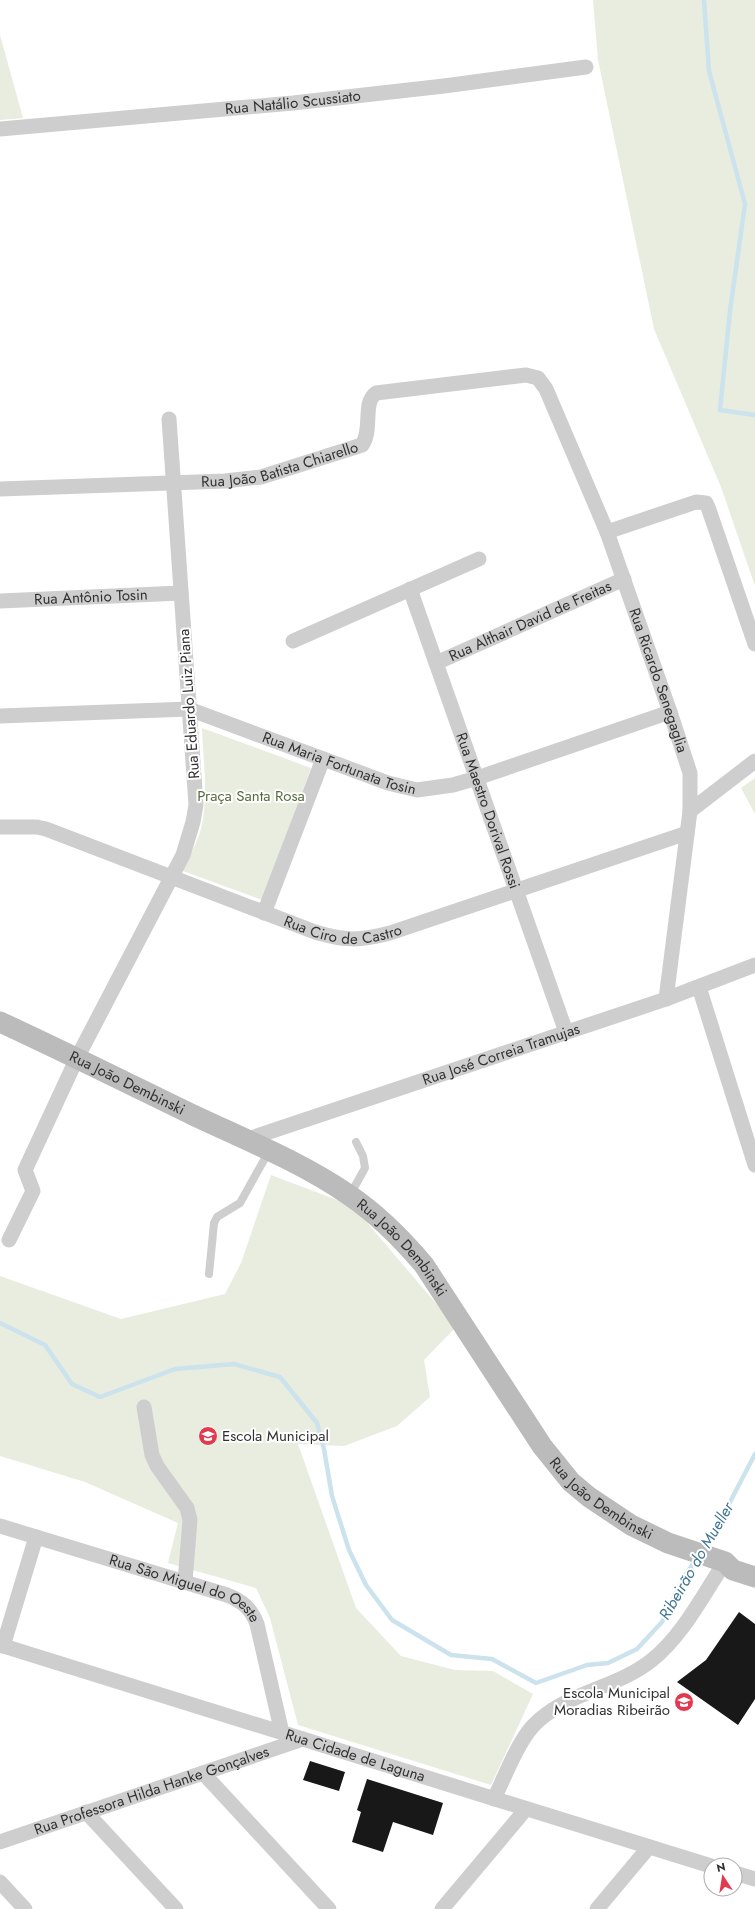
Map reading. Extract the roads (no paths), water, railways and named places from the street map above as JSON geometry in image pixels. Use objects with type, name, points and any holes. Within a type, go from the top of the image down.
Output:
[{"type":"main road","name":"Rua João Dembinski","points":[[0,1022],[269,1151],[326,1180],[349,1195],[389,1228],[424,1265],[542,1446],[571,1482],[589,1497],[631,1525],[687,1550],[718,1560],[733,1570],[755,1577]]},
{"type":"main road","name":"Rua João Dembinski","points":[[718,1560],[736,1559],[755,1565]]},
{"type":"street","name":"Rua Natálio Scussiato","points":[[0,129],[306,102],[452,85],[586,67]]},
{"type":"street","name":"Rua João Batista Chiarello","points":[[0,490],[225,481],[261,477],[362,445],[368,433],[369,401],[371,396],[381,392],[526,375],[538,378]]},
{"type":"street","name":"Rua Ricardo Senegaglia","points":[[538,378],[546,389],[606,532],[690,773],[690,811],[666,999]]},
{"type":"street","name":"Rua Eduardo Luiz Piana","points":[[9,1240],[33,1191],[25,1170],[77,1058],[171,878],[188,840],[196,805],[169,419]]},
{"type":"street","points":[[606,532],[696,502],[706,503],[755,644]]},
{"type":"street","points":[[293,641],[478,558]]},
{"type":"street","name":"Rua Althair David de Freitas","points":[[436,663],[624,580]]},
{"type":"street","name":"Rua Maestro Dorival Rossi","points":[[410,589],[566,1032]]},
{"type":"street","name":"Rua Antônio Tosin","points":[[0,601],[181,593]]},
{"type":"street","name":"Rua Maria Fortunata Tosin","points":[[0,716],[189,709],[388,783],[417,790],[441,787],[477,778],[670,712]]},
{"type":"street","points":[[264,913],[323,759]]},
{"type":"street","points":[[690,811],[755,761]]},
{"type":"street","name":"Rua Ciro de Castro","points":[[0,827],[37,827],[46,829],[315,932],[350,940],[390,933],[687,833]]},
{"type":"street","name":"Rua José Correia Tramujas","points":[[245,1140],[666,999],[755,965]]},
{"type":"street","points":[[699,987],[755,1165]]},
{"type":"street","points":[[144,1407],[152,1455],[157,1466],[187,1508],[190,1520],[185,1582]]},
{"type":"street","name":"Rua São Miguel do Oeste","points":[[0,1526],[185,1582],[236,1599],[245,1604],[252,1613],[282,1732]]},
{"type":"street","points":[[1,1646],[36,1537]]},
{"type":"street","points":[[494,1799],[532,1727],[544,1716],[559,1706],[624,1677],[652,1660],[676,1634],[718,1560]]},
{"type":"street","name":"Rua Cidade de Laguna","points":[[1,1646],[703,1864]]},
{"type":"street","name":"Rua Professora Hilda Hanke Gonçalves","points":[[0,1842],[303,1739]]},
{"type":"street","points":[[202,1773],[329,1909]]},
{"type":"street","points":[[442,1909],[526,1809]]},
{"type":"street","points":[[86,1812],[176,1909]]},
{"type":"street","points":[[597,1909],[649,1847]]},
{"type":"street","points":[[743,1875],[755,1879]]},
{"type":"street","points":[[0,1882],[25,1909]]},
{"type":"lane","points":[[349,1195],[365,1168],[363,1156],[356,1142]]},
{"type":"lane","points":[[209,1274],[214,1223],[217,1217],[240,1203],[269,1151]]},
{"type":"waterway","points":[[704,0],[709,71],[745,204],[730,311],[720,410],[755,415]]},
{"type":"waterway","name":"Ribeirão do Mueller","points":[[0,1323],[45,1345],[72,1384],[100,1397],[175,1369],[234,1364],[280,1377],[317,1423],[324,1449],[332,1496],[349,1550],[366,1585],[392,1620],[451,1655],[492,1659],[536,1683],[587,1665],[608,1663],[637,1649],[662,1622],[684,1577],[697,1558]]},
{"type":"waterway","name":"Ribeirão do Mueller","points":[[703,1548],[717,1527],[755,1454]]},
{"type":"place","name":"Escola Municipal","points":[[208,1436]]},
{"type":"place","name":"Escola Municipal Moradias Ribeirão","points":[[684,1702]]},
{"type":"park label","name":"Praça Santa Rosa","points":[[251,796]]}]
